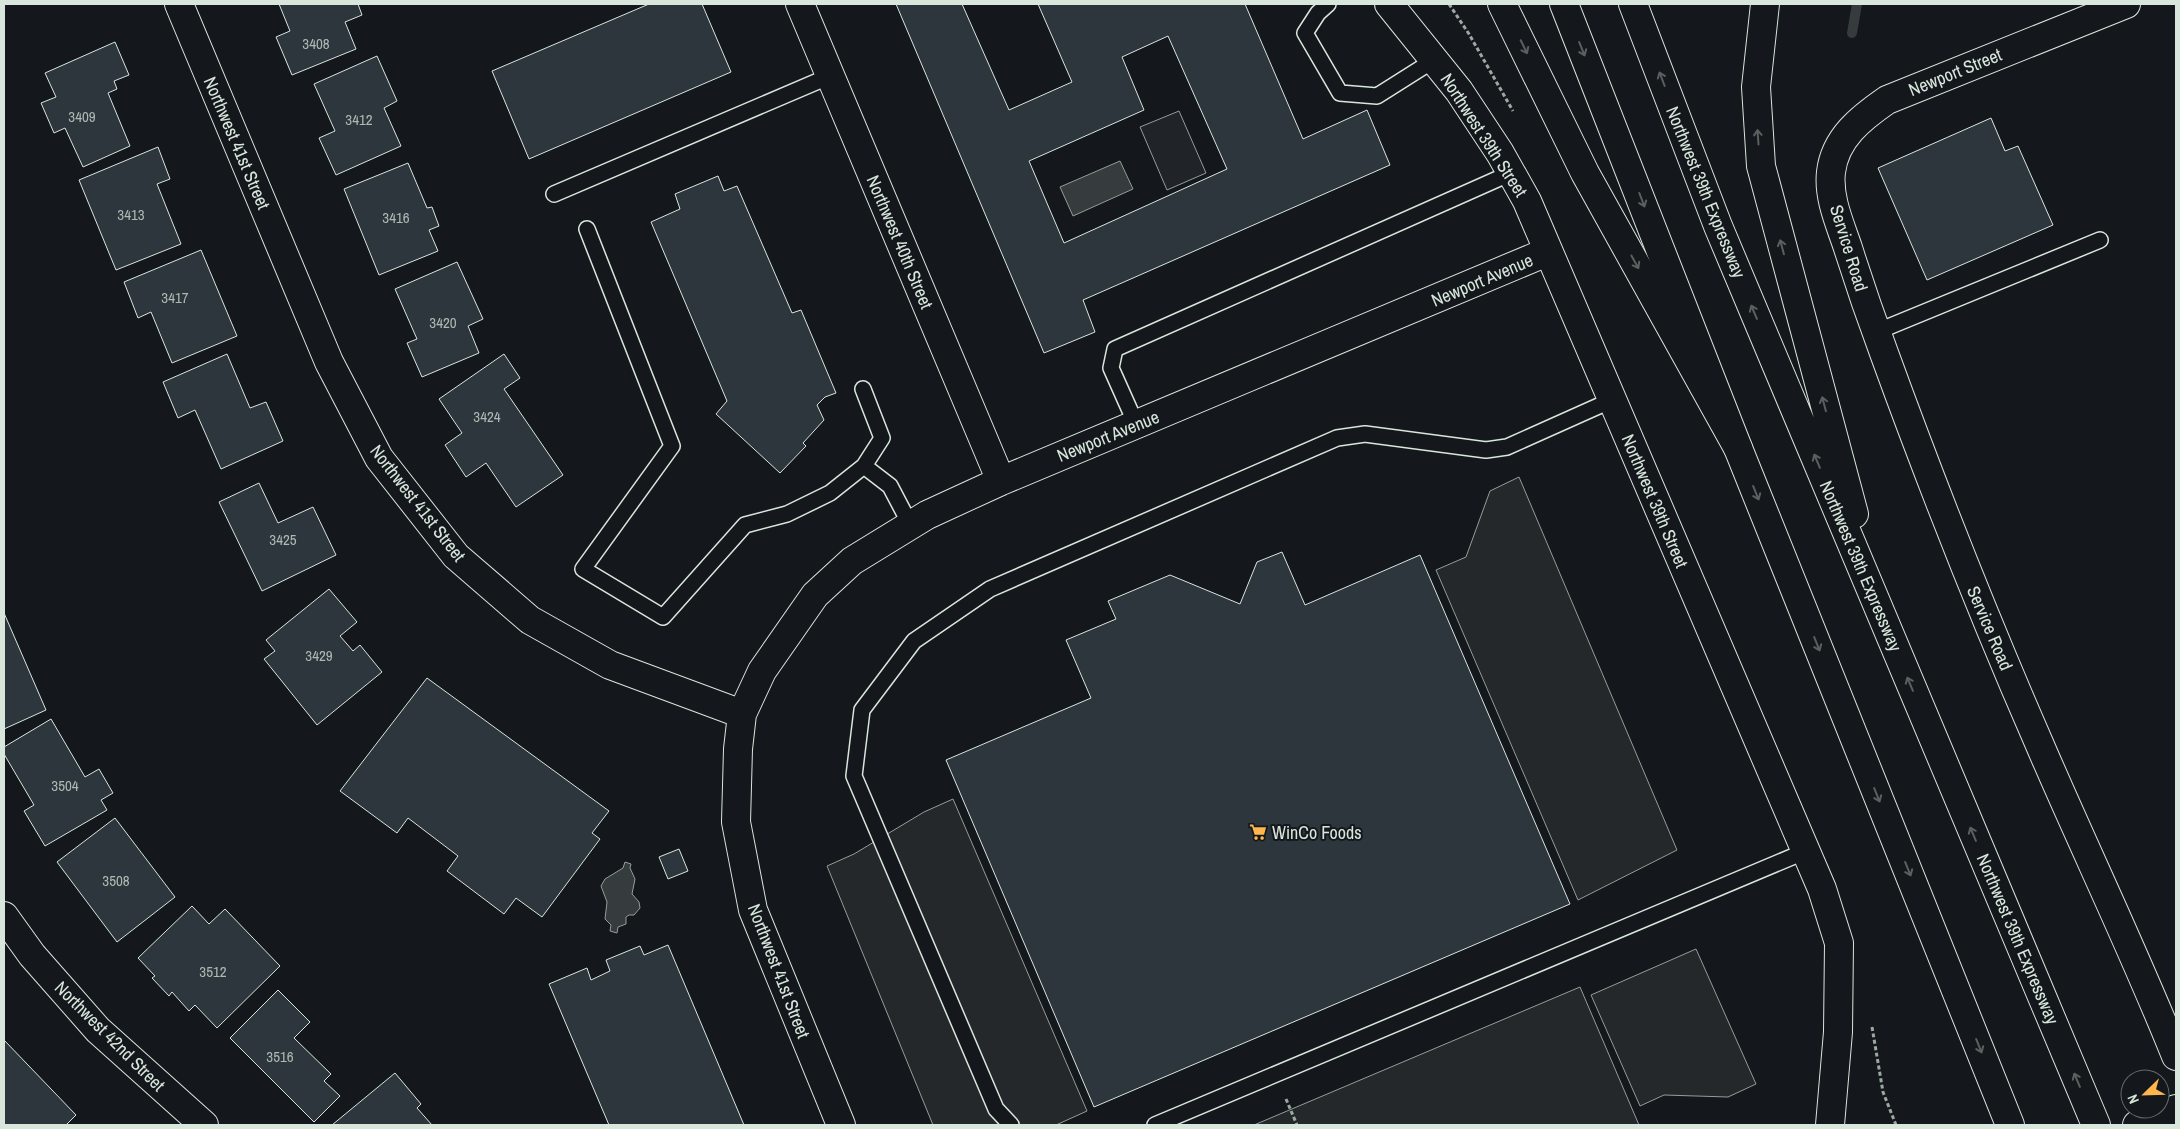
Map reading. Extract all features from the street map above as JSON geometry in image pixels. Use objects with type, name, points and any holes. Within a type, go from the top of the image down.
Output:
[{"type":"main road","name":"Northwest 41st Street","points":[[179,4],[329,362],[379,458],[456,556],[530,620],[596,658],[610,665],[742,714],[738,749],[736,822],[753,910],[841,1125]]},
{"type":"main road","name":"Northwest 40th Street","points":[[800,4],[1001,480]]},
{"type":"main road","name":"Northwest 39th Street","points":[[1389,4],[1459,91],[1527,201],[1547,252],[1822,889],[1839,943],[1838,1032],[1830,1125]]},
{"type":"main road","points":[[1502,4],[1586,173],[1738,448]]},
{"type":"main road","points":[[1564,4],[1738,448],[2010,1125]]},
{"type":"main road","name":"Northwest 39th Expressway","points":[[1632,4],[1718,226],[2096,1125]]},
{"type":"main road","points":[[1765,4],[1756,88],[1759,145],[1763,176],[1883,620]]},
{"type":"main road","name":"Newport Street","points":[[1831,188],[1834,158],[1842,141],[1851,129],[1867,114],[1887,100],[2126,4]]},
{"type":"main road","name":"Service Road","points":[[1831,188],[1835,208],[1876,332],[1976,597],[2176,1056]]},
{"type":"main road","name":"Newport Avenue","points":[[742,714],[762,671],[815,595],[852,561],[927,515],[1001,480],[1547,252]]},
{"type":"main road","name":"Northwest 42nd Street","points":[[4,916],[32,955],[98,1030],[204,1125]]},
{"type":"main road","points":[[2137,1125],[2176,1108]]},
{"type":"lane","points":[[1328,4],[1318,13],[1305,33],[1340,93],[1377,96],[1434,60]]},
{"type":"lane","points":[[554,194],[830,76]]},
{"type":"lane","points":[[1136,424],[1111,368],[1115,349],[1511,173]]},
{"type":"lane","points":[[586,229],[672,446],[582,569],[663,617],[745,525],[787,514],[830,493],[864,466],[882,438],[863,389]]},
{"type":"lane","points":[[1876,332],[2100,240]]},
{"type":"lane","points":[[1011,1125],[996,1109],[854,776],[862,710],[914,641],[990,590],[1337,438],[1365,434],[1486,450],[1507,447],[1612,400]]},
{"type":"lane","points":[[864,466],[890,486],[911,526]]},
{"type":"lane","points":[[1155,1125],[1806,850]]},
{"type":"path","points":[[1286,1099],[1297,1125]]},
{"type":"shaded area","points":[[1179,111],[1206,173],[1167,190],[1140,127]]},
{"type":"shaded area","points":[[1120,161],[1133,189],[1073,216],[1060,187]]},
{"type":"shaded area","points":[[1519,477],[1677,850],[1578,900],[1436,570],[1466,557],[1490,491]]},
{"type":"shaded area","points":[[953,799],[1087,1111],[1056,1125],[933,1125],[827,866],[854,854],[924,812]]},
{"type":"shaded area","points":[[625,862],[631,864],[630,868],[635,879],[632,894],[639,902],[640,908],[634,915],[626,917],[626,924],[618,927],[617,933],[610,931],[611,925],[605,919],[607,902],[601,886],[605,879],[623,868]]},
{"type":"shaded area","points":[[1696,949],[1756,1084],[1728,1097],[1664,1095],[1640,1106],[1591,995]]},
{"type":"shaded area","points":[[1580,987],[1639,1125],[1254,1125]]},
{"type":"building","points":[[279,4],[358,4],[362,15],[345,22],[356,49],[292,75],[276,37],[290,31]]},
{"type":"building","points":[[649,4],[702,4],[731,72],[529,159],[492,71]]},
{"type":"building","points":[[896,4],[962,4],[1009,110],[1072,82],[1038,4],[1245,4],[1303,139],[1367,110],[1390,165],[1083,300],[1095,332],[1044,353]],"holes":[[[1168,36],[1227,169],[1064,243],[1029,161],[1144,110],[1122,57]]]},
{"type":"building","points":[[115,42],[129,75],[114,81],[117,89],[108,93],[130,146],[83,167],[65,128],[54,133],[41,103],[56,97],[45,73]]},
{"type":"building","points":[[377,56],[397,101],[384,108],[401,146],[336,175],[319,138],[335,131],[314,84]]},
{"type":"building","points":[[1991,118],[2005,151],[2018,146],[2053,225],[1927,280],[1878,168]]},
{"type":"building","points":[[158,147],[170,179],[157,184],[181,244],[116,270],[79,180]]},
{"type":"building","points":[[408,163],[427,208],[432,207],[439,226],[429,230],[438,251],[379,275],[344,189]]},
{"type":"building","points":[[718,176],[724,191],[737,186],[792,313],[801,310],[836,393],[825,397],[817,405],[824,420],[803,443],[806,446],[780,473],[716,414],[727,401],[651,222],[680,209],[675,194]]},
{"type":"building","points":[[201,250],[237,336],[172,363],[151,312],[138,318],[124,282]]},
{"type":"building","points":[[457,262],[483,319],[468,326],[479,353],[422,377],[407,343],[417,339],[395,289]]},
{"type":"building","points":[[227,354],[250,408],[266,402],[283,441],[221,469],[195,410],[178,418],[163,382]]},
{"type":"building","points":[[504,354],[520,378],[504,389],[563,475],[516,507],[486,463],[466,477],[445,445],[462,433],[439,399]]},
{"type":"building","points":[[259,483],[278,523],[313,507],[336,555],[262,591],[219,502]]},
{"type":"building","name":"WinCo Foods","points":[[1282,552],[1305,605],[1420,555],[1570,904],[1094,1107],[946,760],[1091,698],[1066,640],[1116,619],[1108,601],[1170,575],[1240,604],[1257,562]]},
{"type":"building","points":[[329,589],[357,622],[340,636],[353,651],[360,645],[382,672],[317,725],[264,659],[275,651],[266,640]]},
{"type":"building","points":[[4,613],[46,710],[4,729]]},
{"type":"building","points":[[427,678],[609,811],[592,833],[600,839],[542,917],[516,898],[504,914],[447,871],[458,856],[408,818],[397,833],[340,791]]},
{"type":"building","points":[[51,719],[85,777],[99,769],[113,793],[101,800],[107,810],[45,846],[24,811],[34,805],[4,754],[4,747]]},
{"type":"building","points":[[115,818],[175,897],[117,942],[57,862]]},
{"type":"building","points":[[679,849],[688,871],[668,879],[659,857]]},
{"type":"building","points":[[192,906],[209,924],[225,909],[280,966],[217,1028],[195,1005],[189,1011],[172,992],[169,996],[152,978],[155,976],[138,958]]},
{"type":"building","points":[[668,945],[744,1125],[609,1125],[549,984],[587,968],[591,980],[610,971],[606,960],[640,946],[644,955]]},
{"type":"building","points":[[278,990],[310,1022],[294,1038],[331,1074],[324,1081],[340,1096],[314,1122],[230,1038]]},
{"type":"building","points":[[4,1040],[76,1115],[66,1125],[4,1125]]},
{"type":"building","points":[[395,1073],[421,1104],[417,1108],[432,1125],[332,1125]]},
{"type":"waterway","points":[[1852,33],[1857,4]]},
{"type":"place","name":"WinCo Foods","points":[[1258,832]]}]
